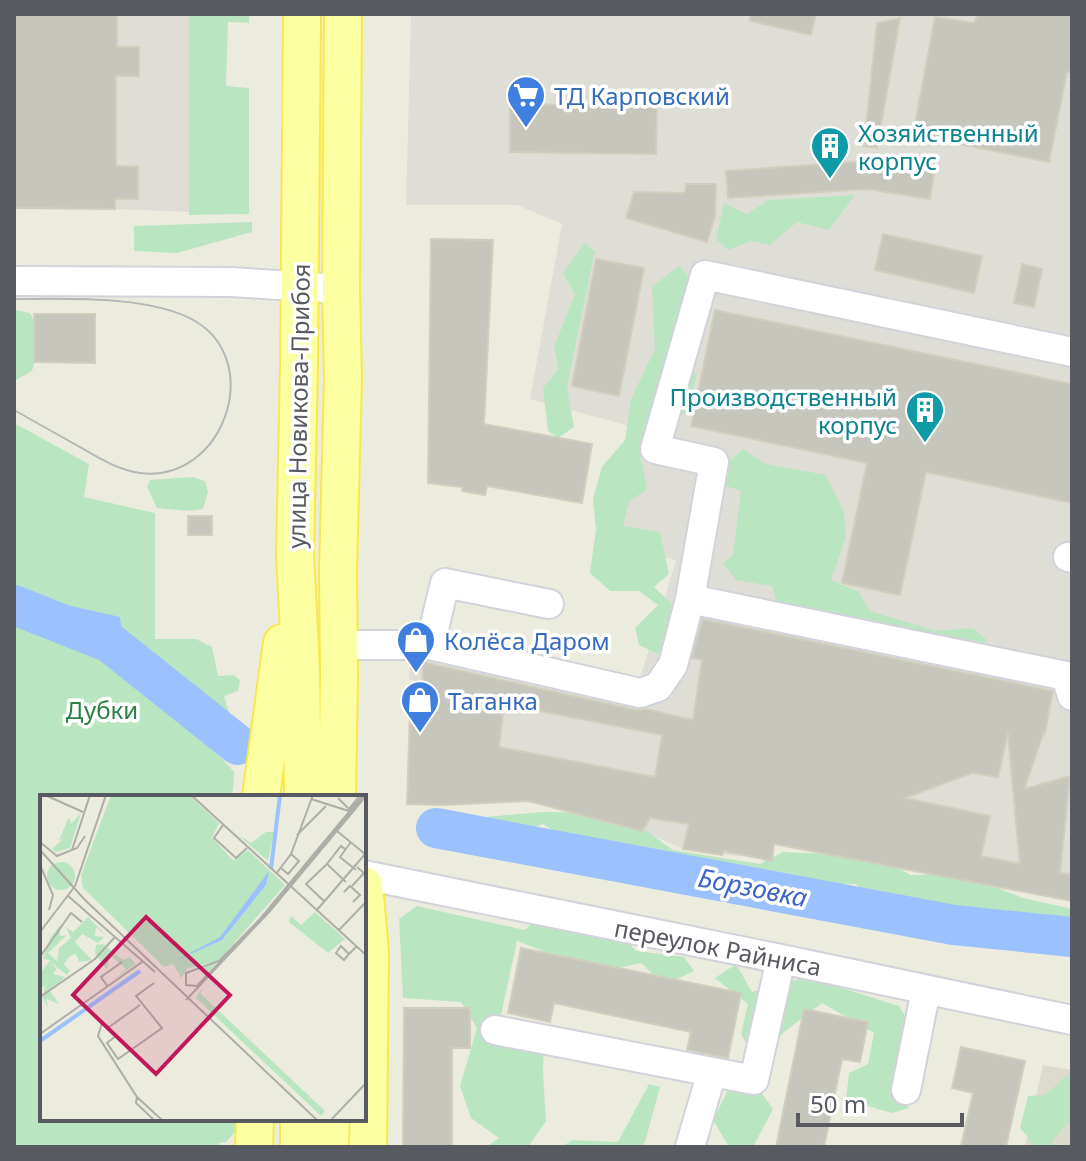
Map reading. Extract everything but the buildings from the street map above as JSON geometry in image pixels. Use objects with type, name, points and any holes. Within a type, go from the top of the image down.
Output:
[{"type":"main road","name":"улица Новикова-Прибоя","points":[[302,14],[295,555],[303,795]]},
{"type":"main road","name":"улица Новикова-Прибоя","points":[[337,795],[343,379],[343,14]]},
{"type":"main road","points":[[261,795],[295,555]]},
{"type":"main road","points":[[339,660],[354,795]]},
{"type":"main road","points":[[366,907],[370,952],[368,1147]]},
{"type":"main road","points":[[254,1147],[255,1121]]},
{"type":"main road","points":[[299,1121],[299,1147]]},
{"type":"main road","points":[[330,1147],[331,1121]]},
{"type":"street","points":[[339,660],[430,645],[640,693],[658,687],[673,665],[690,599],[714,462],[655,449],[705,275],[1072,352]]},
{"type":"street","points":[[14,281],[231,282],[341,289]]},
{"type":"street","points":[[430,645],[445,583],[549,604]]},
{"type":"street","points":[[690,599],[1066,676],[1072,696]]},
{"type":"street","name":"переулок Райниса","points":[[366,875],[1072,1020]]},
{"type":"street","points":[[495,1030],[754,1080],[781,959]]},
{"type":"street","points":[[906,1090],[926,990]]},
{"type":"street","points":[[690,1147],[712,1072]]},
{"type":"shaded area","points":[[14,14],[190,14],[189,212],[14,208]]},
{"type":"shaded area","points":[[411,14],[1072,14],[1072,901],[775,844],[772,861],[683,849],[642,831],[528,801],[444,805],[448,690],[409,679],[410,656],[632,705],[676,560],[609,546],[633,427],[530,399],[562,224],[517,205],[406,205]]},
{"type":"shaded area","points":[[1043,1065],[1072,1070],[1072,1147],[1025,1147]]},
{"type":"green space","points":[[189,14],[249,14],[249,23],[228,22],[226,86],[249,88],[249,214],[189,215]]},
{"type":"green space","points":[[855,195],[829,230],[797,222],[770,245],[751,241],[729,250],[716,240],[724,203],[747,214],[768,200]]},
{"type":"green space","points":[[252,222],[252,232],[177,253],[134,251],[134,226]]},
{"type":"green space","points":[[585,243],[595,251],[567,387],[574,427],[558,438],[548,431],[543,388],[559,369],[554,347],[575,294],[563,273]]},
{"type":"green space","points":[[679,266],[693,281],[678,312],[668,360],[697,374],[687,414],[663,412],[639,448],[647,489],[629,502],[623,526],[660,532],[669,574],[654,587],[677,609],[662,656],[639,645],[635,628],[658,605],[639,591],[610,591],[590,573],[596,529],[593,499],[602,467],[625,440],[631,399],[655,349],[652,287]]},
{"type":"green space","points":[[14,310],[30,313],[42,336],[32,371],[14,381]]},
{"type":"green space","name":"Дубки","points":[[14,423],[89,464],[84,497],[155,513],[155,639],[196,639],[212,647],[218,676],[234,675],[240,680],[238,691],[224,696],[234,730],[233,738],[222,742],[216,752],[234,772],[231,795],[40,795],[40,1121],[235,1121],[235,1132],[226,1142],[219,1143],[219,1147],[14,1147]]},
{"type":"green space","points":[[743,449],[766,464],[826,475],[844,512],[846,537],[831,580],[859,592],[870,611],[936,631],[972,628],[986,639],[978,664],[782,623],[772,586],[736,580],[723,563],[733,555],[741,491],[726,486],[722,468]]},
{"type":"green space","points":[[193,477],[205,481],[208,492],[203,509],[157,508],[147,487],[150,480]]},
{"type":"green space","points":[[542,812],[622,813],[673,850],[760,864],[783,852],[879,856],[910,875],[963,874],[1023,898],[1072,909],[1072,928],[923,908],[901,895],[870,897],[856,884],[782,885],[720,874],[700,880],[654,876],[633,846],[558,834],[543,824],[478,847],[442,843],[452,820]]},
{"type":"green space","points":[[550,904],[606,918],[636,951],[684,957],[694,971],[664,985],[641,963],[598,972],[517,941],[501,1015],[544,1030],[546,1121],[528,1147],[486,1147],[499,1138],[471,1118],[460,1086],[477,1028],[461,1002],[403,998],[399,919],[417,906],[525,930]]},
{"type":"green space","points":[[736,964],[752,992],[807,977],[899,1006],[922,1042],[892,1082],[909,1108],[892,1113],[846,1100],[849,1073],[868,1064],[874,1033],[822,1003],[784,1032],[748,1074],[773,1109],[753,1147],[729,1147],[713,1120],[749,1048],[741,1034],[748,1004],[715,978]]},
{"type":"green space","points":[[1072,1071],[1072,1119],[1052,1141],[1057,1147],[1036,1147],[1020,1128],[1028,1096],[1045,1095]]},
{"type":"green space","points":[[649,1084],[660,1087],[641,1147],[562,1147],[572,1140],[618,1142]]},
{"type":"water","points":[[14,589],[40,599],[120,617],[123,644],[116,654],[14,621]]},
{"type":"waterway","name":"Борзовка","points":[[14,605],[110,643],[238,745]]},
{"type":"waterway","name":"Борзовка","points":[[436,828],[954,925],[1072,937]]},
{"type":"tram line","points":[[14,299],[107,300],[177,313],[195,321],[216,340],[228,364],[230,390],[225,417],[212,441],[193,460],[169,471],[140,473],[116,466],[14,410]]},
{"type":"place","name":"ТД Карповский","points":[[526,129]]},
{"type":"place","name":"Хозяйственный корпус","points":[[830,180]]},
{"type":"place","name":"Производственный корпус","points":[[925,444]]},
{"type":"place","name":"Колёса Даром","points":[[416,674]]},
{"type":"place","name":"Таганка","points":[[420,734]]}]
